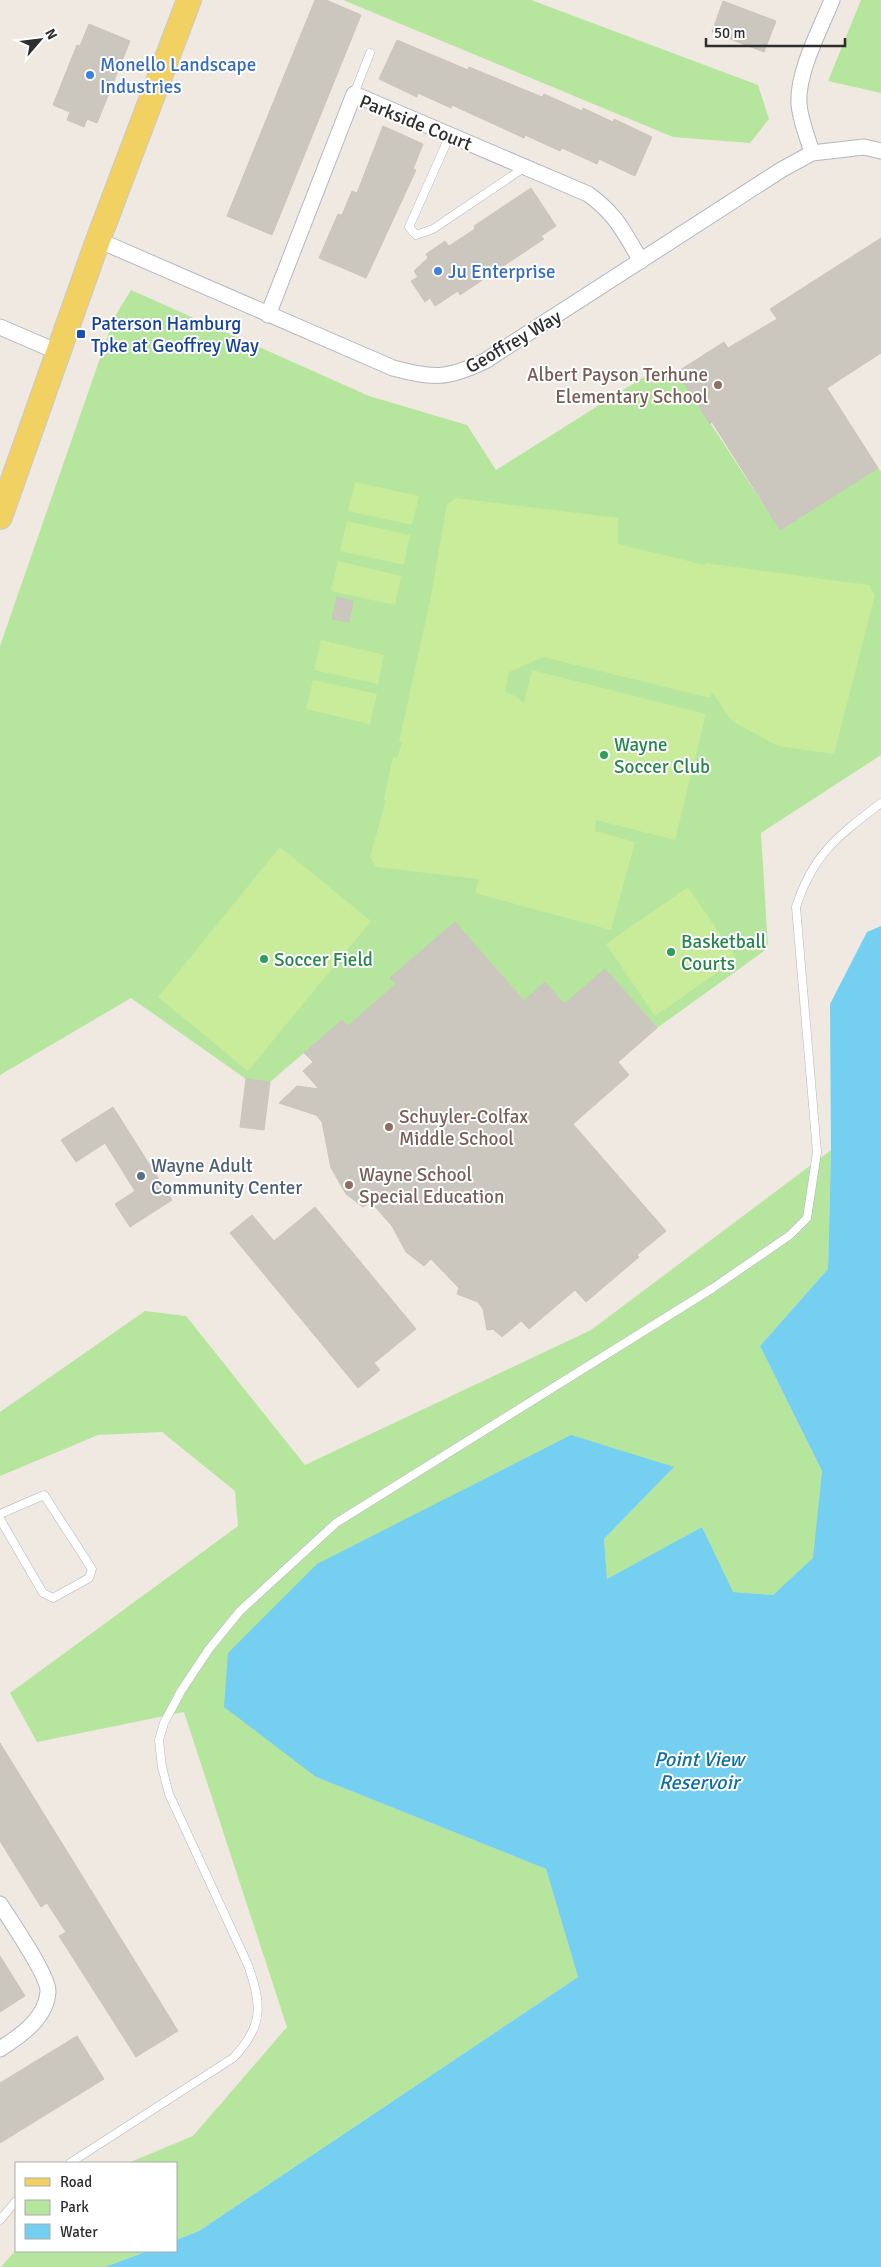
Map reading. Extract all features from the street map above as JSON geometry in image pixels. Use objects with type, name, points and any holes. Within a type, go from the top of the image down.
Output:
[{"type":"main road","points":[[0,517],[98,240],[189,0]]},
{"type":"street","points":[[812,153],[799,106],[799,90],[803,74],[832,0]]},
{"type":"street","name":"Parkside Court","points":[[268,315],[354,94],[588,194],[606,207],[620,224],[641,261]]},
{"type":"street","name":"Geoffrey Way","points":[[98,240],[393,368],[426,376],[444,376],[465,371],[485,361],[781,170],[812,153],[864,147],[881,151]]},
{"type":"street","points":[[0,327],[58,352]]},
{"type":"street","points":[[0,1904],[44,1976],[48,1991],[43,2008],[32,2026],[0,2048]]},
{"type":"lane","points":[[354,94],[370,53]]},
{"type":"lane","points":[[450,135],[409,227],[416,235],[433,229],[525,167]]},
{"type":"lane","points":[[72,2162],[233,2058],[246,2044],[256,2028],[259,2008],[256,1989],[248,1966],[169,1794],[162,1767],[159,1740],[164,1723],[181,1691],[209,1649],[240,1611],[336,1523],[713,1288],[790,1235],[806,1218],[817,1152],[796,907],[804,882],[822,853],[846,830],[881,803]]},
{"type":"lane","points":[[0,1514],[44,1494],[92,1569],[89,1578],[53,1598],[43,1593],[0,1519]]},
{"type":"lane","points":[[0,2220],[15,2202]]},
{"type":"green space","points":[[343,0],[531,0],[758,85],[769,119],[750,143],[673,137]]},
{"type":"green space","points":[[861,0],[881,0],[881,93],[828,81]]},
{"type":"green space","points":[[131,290],[369,396],[467,425],[496,470],[647,375],[677,372],[780,530],[878,468],[881,471],[881,755],[761,833],[768,948],[657,1028],[605,969],[564,1004],[524,1001],[455,922],[391,978],[396,984],[348,1026],[342,1020],[270,1082],[246,1079],[131,998],[0,1075],[0,646],[114,318]]},
{"type":"green space","points":[[355,482],[419,496],[412,525],[348,511]]},
{"type":"green space","points":[[456,498],[618,518],[618,544],[705,565],[705,563],[869,585],[875,595],[834,754],[778,746],[732,721],[712,692],[710,698],[543,657],[509,672],[505,692],[515,696],[524,703],[532,670],[706,714],[675,840],[596,820],[595,831],[635,842],[611,930],[475,893],[479,879],[376,867],[370,857],[386,800],[384,799],[393,757],[397,758],[402,743],[399,742],[430,601],[447,504]]},
{"type":"green space","points":[[347,521],[410,535],[404,565],[340,551]]},
{"type":"green space","points":[[338,561],[401,576],[395,605],[331,591]]},
{"type":"green space","points":[[321,640],[384,655],[378,684],[314,670]]},
{"type":"green space","points":[[313,680],[377,694],[370,724],[306,709]]},
{"type":"green space","name":"Soccer Field","points":[[280,847],[371,921],[248,1071],[158,997]]},
{"type":"green space","name":"Basketball Courts","points":[[688,887],[737,959],[655,1016],[606,944]]},
{"type":"green space","points":[[831,1150],[828,1269],[760,1346],[822,1471],[814,1558],[773,1595],[732,1592],[702,1527],[607,1580],[604,1539],[674,1467],[316,1777],[546,1869],[578,1977],[199,2231],[178,2239],[178,2162],[130,2162],[193,2136],[287,2027],[184,1712],[37,1742],[10,1693],[238,1526],[235,1491],[162,1432],[98,1435],[0,1476],[0,1412],[145,1311],[186,1316],[305,1465],[591,1330]]},
{"type":"green space","points":[[15,2251],[145,2252],[105,2267],[1,2267]]},
{"type":"water","name":"Point View Reservoir","points":[[881,926],[881,2267],[105,2267],[145,2252],[178,2252],[178,2239],[199,2231],[578,1977],[546,1869],[316,1777],[224,1707],[228,1653],[317,1564],[571,1435],[674,1467],[604,1539],[607,1579],[702,1527],[733,1592],[773,1595],[813,1558],[822,1471],[760,1346],[828,1269],[831,1150],[830,1004],[867,932]]},
{"type":"building","points":[[315,0],[326,0],[361,15],[272,235],[227,216]]},
{"type":"building","points":[[723,1],[776,21],[764,52],[712,32]]},
{"type":"building","name":"Monello Landscape Industries","points":[[89,24],[130,41],[97,123],[87,119],[84,127],[67,120],[70,112],[53,105],[77,45],[80,46]]},
{"type":"building","points":[[397,40],[468,70],[469,67],[542,97],[544,94],[582,111],[583,108],[613,122],[614,119],[652,137],[635,176],[599,159],[597,164],[562,148],[560,151],[525,135],[524,138],[452,105],[451,108],[418,93],[417,97],[379,79]]},
{"type":"building","points":[[383,126],[423,144],[413,169],[416,170],[366,278],[319,258],[338,214],[342,215],[352,191],[357,193]]},
{"type":"building","points":[[531,188],[556,226],[541,236],[544,239],[460,295],[458,291],[435,306],[430,298],[425,302],[411,281],[418,277],[414,271],[428,258],[426,254],[445,241],[449,246],[475,229],[474,226]]},
{"type":"building","name":"Albert Payson Terhune Elementary School","points":[[881,238],[881,353],[827,388],[878,468],[780,530],[712,422],[710,424],[677,372],[724,342],[728,348],[777,319],[770,309]]},
{"type":"building","points":[[337,597],[353,601],[349,622],[332,619]]},
{"type":"building","name":"Schuyler-Colfax Middle School","points":[[455,922],[524,1001],[545,982],[564,1004],[605,969],[657,1028],[618,1062],[629,1075],[573,1124],[666,1231],[637,1255],[639,1257],[586,1302],[575,1290],[529,1329],[521,1321],[502,1337],[493,1329],[487,1330],[483,1309],[478,1302],[457,1294],[459,1288],[431,1259],[424,1266],[406,1252],[392,1226],[371,1202],[363,1207],[346,1194],[331,1168],[322,1122],[316,1115],[279,1103],[297,1086],[319,1089],[303,1071],[313,1062],[304,1053],[342,1020],[348,1026],[396,984],[390,978]]},
{"type":"building","points":[[246,1079],[270,1082],[264,1130],[240,1127]]},
{"type":"building","name":"Wayne Adult Community Center","points":[[113,1107],[172,1200],[130,1227],[115,1204],[135,1191],[105,1143],[76,1162],[61,1140]]},
{"type":"building","points":[[315,1207],[416,1329],[374,1363],[380,1370],[358,1388],[230,1233],[252,1215],[274,1241]]},
{"type":"building","points":[[0,1743],[178,2031],[136,2057],[59,1936],[66,1932],[47,1903],[41,1907],[0,1841]]},
{"type":"building","points":[[0,1956],[25,1996],[0,2012]]},
{"type":"building","points":[[77,2036],[104,2079],[0,2143],[0,2083]]},
{"type":"place","name":"Monello Landscape Industries","points":[[90,75]]},
{"type":"place","name":"Ju Enterprise","points":[[438,271]]},
{"type":"place","name":"Paterson Hamburg Tpke at Geoffrey Way","points":[[81,334]]},
{"type":"place","name":"Albert Payson Terhune Elementary School","points":[[718,385]]},
{"type":"place","name":"Wayne Soccer Club","points":[[604,755]]},
{"type":"place","name":"Basketball Courts","points":[[671,952]]},
{"type":"place","name":"Soccer Field","points":[[264,959]]},
{"type":"place","name":"Schuyler-Colfax Middle School","points":[[389,1127]]},
{"type":"place","name":"Wayne Adult Community Center","points":[[141,1176]]},
{"type":"place","name":"Wayne School Special Education","points":[[349,1185]]}]
